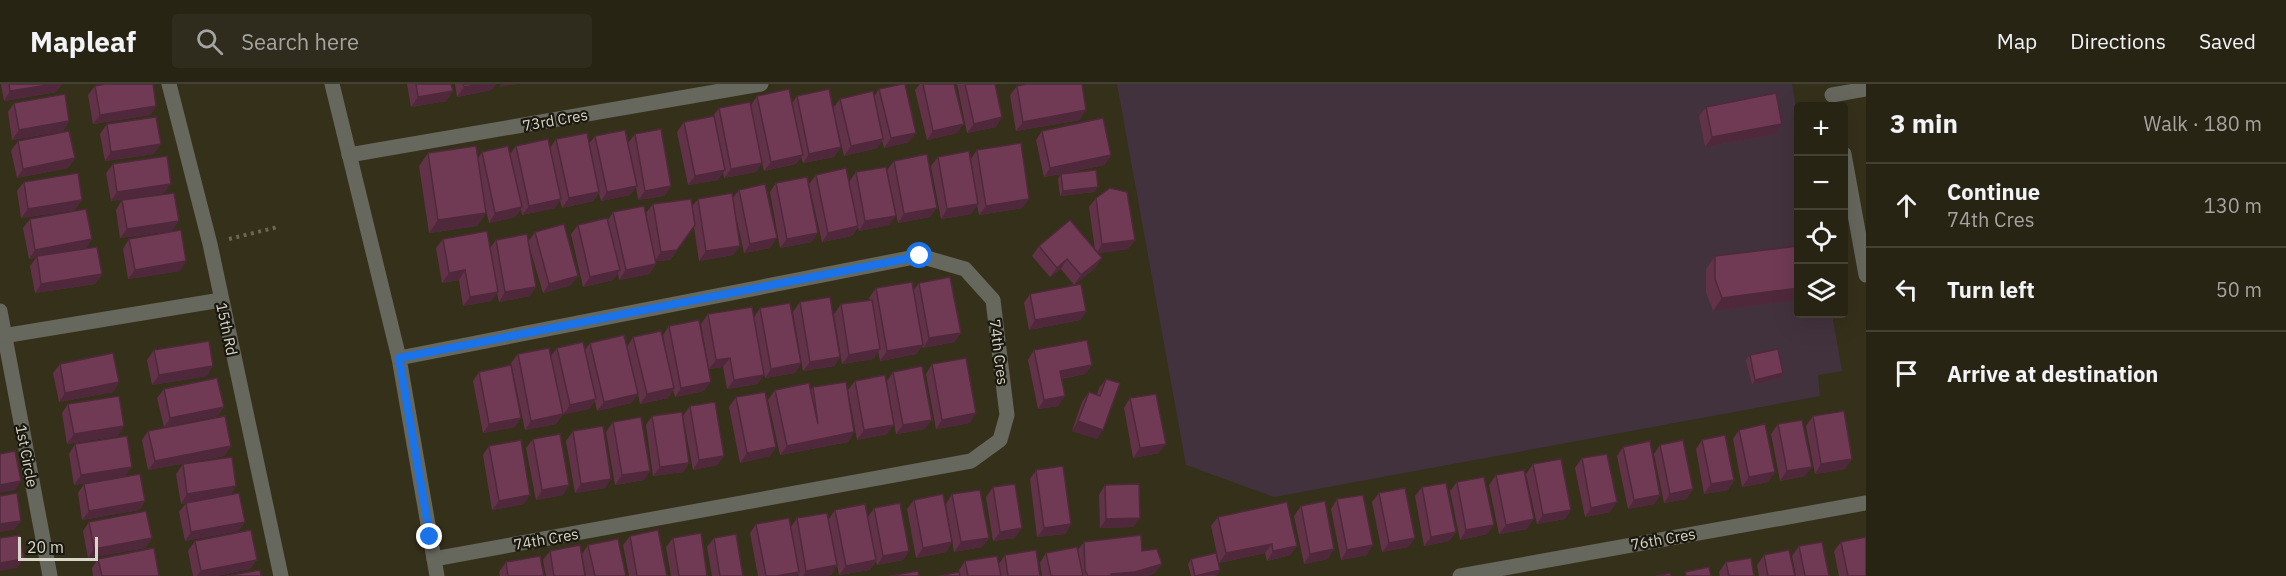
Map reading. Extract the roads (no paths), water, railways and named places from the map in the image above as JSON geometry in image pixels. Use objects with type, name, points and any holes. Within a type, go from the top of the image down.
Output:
[{"type":"street","name":"15th Rd","points":[[169,84],[210,244],[281,576]]},
{"type":"street","points":[[332,84],[399,358],[437,576]]},
{"type":"street","name":"73rd Cres","points":[[349,155],[761,84]]},
{"type":"street","points":[[1832,95],[1866,89]]},
{"type":"street","points":[[1844,156],[1866,275]]},
{"type":"street","name":"74th Cres","points":[[399,358],[920,256],[965,268],[993,300],[1007,415],[1000,440],[971,461],[434,559]]},
{"type":"street","points":[[3,336],[221,300]]},
{"type":"street","name":"1st Circle","points":[[0,311],[50,576]]},
{"type":"street","name":"76th Cres","points":[[1460,576],[1866,503]]}]
